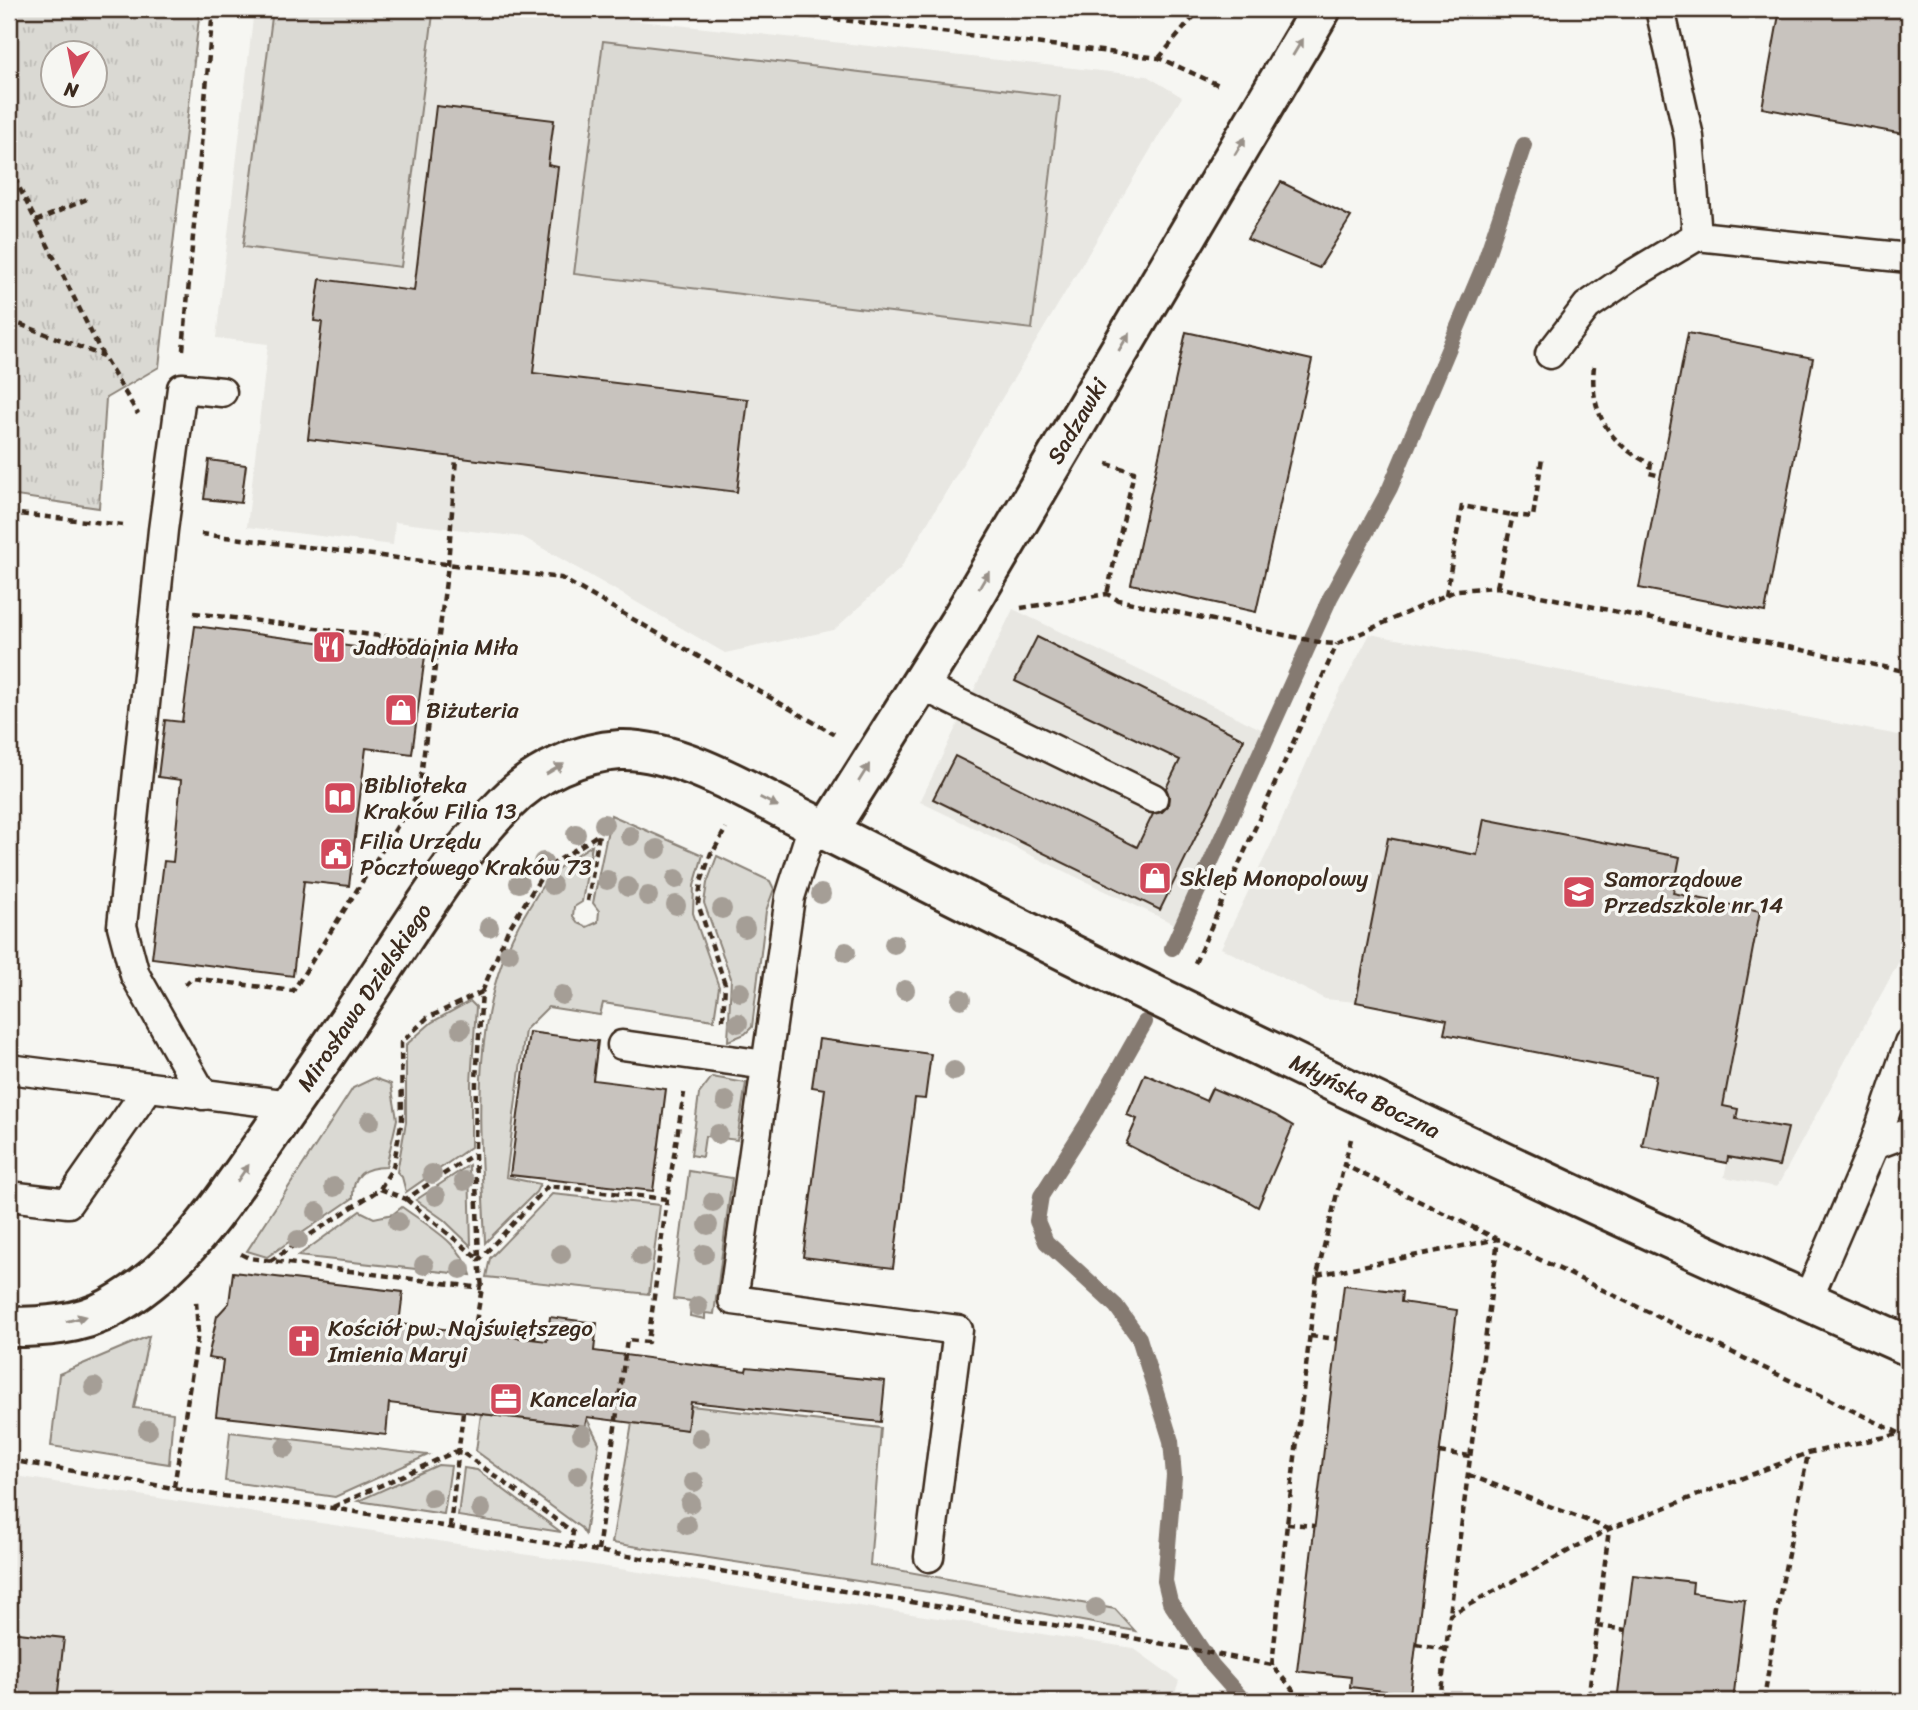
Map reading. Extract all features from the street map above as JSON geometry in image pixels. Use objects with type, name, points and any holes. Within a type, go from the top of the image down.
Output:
[{"type":"street","name":"Sadzawki","points":[[821,828],[921,685],[1321,9]]},
{"type":"street","name":"Mirosława Dzielskiego","points":[[9,1327],[49,1327],[105,1311],[164,1272],[204,1228],[423,909],[469,846],[510,797],[568,762],[600,751],[630,750],[664,756],[745,790],[821,828]]},
{"type":"street","name":"Młyńska Boczna","points":[[821,828],[1362,1096],[1605,1210],[1909,1346]]},
{"type":"lane","points":[[1660,9],[1689,137],[1697,236]]},
{"type":"lane","points":[[1550,354],[1587,306],[1697,236],[1909,258]]},
{"type":"lane","points":[[203,1094],[135,975],[122,926],[163,530],[182,388],[222,392]]},
{"type":"lane","points":[[921,685],[1153,798]]},
{"type":"lane","points":[[821,828],[790,897],[733,1300],[958,1330],[929,1557]]},
{"type":"lane","points":[[1807,1301],[1874,1145],[1909,1043]]},
{"type":"lane","points":[[622,1045],[766,1065]]},
{"type":"lane","points":[[9,1069],[290,1105]]},
{"type":"lane","points":[[9,1196],[68,1203],[149,1087]]},
{"type":"lane","points":[[1874,1145],[1909,1132]]},
{"type":"path","points":[[183,360],[183,334],[213,9]]},
{"type":"path","points":[[751,9],[1159,58],[1222,87]]},
{"type":"path","points":[[1159,58],[1200,9]]},
{"type":"path","points":[[9,167],[103,356],[172,470]]},
{"type":"path","points":[[36,221],[88,199]]},
{"type":"path","points":[[9,320],[103,356]]},
{"type":"path","points":[[1594,362],[1592,384],[1597,413],[1608,432],[1624,449],[1651,464],[1648,474],[1661,477]]},
{"type":"path","points":[[1061,448],[1134,472],[1107,594]]},
{"type":"path","points":[[158,1014],[191,978],[293,990],[419,792],[447,565],[456,458]]},
{"type":"path","points":[[1447,595],[1462,506],[1533,517],[1542,458]]},
{"type":"path","points":[[9,513],[561,578],[841,738]]},
{"type":"path","points":[[1497,587],[1513,515]]},
{"type":"path","points":[[1015,609],[1107,594],[1118,600],[1337,644],[1457,590],[1497,587],[1909,672]]},
{"type":"path","points":[[200,614],[437,643]]},
{"type":"path","points":[[1183,1008],[1191,973],[1337,644]]},
{"type":"path","points":[[720,1058],[725,984],[698,904],[701,882],[711,853],[729,821]]},
{"type":"path","points":[[534,1339],[535,1334],[475,1327],[482,1287],[475,1154],[476,1079],[482,992],[508,930],[547,868],[599,834],[587,901]]},
{"type":"path","points":[[270,1261],[380,1189],[393,1167],[402,1119],[401,1043],[428,1018],[482,992]]},
{"type":"path","points":[[598,1551],[627,1340],[648,1342],[667,1199],[691,1055]]},
{"type":"path","points":[[1272,1665],[1317,1275],[1362,1096]]},
{"type":"path","points":[[406,1199],[475,1154]]},
{"type":"path","points":[[1344,1165],[1901,1434]]},
{"type":"path","points":[[480,1260],[548,1186],[667,1199]]},
{"type":"path","points":[[380,1189],[406,1199],[480,1260]]},
{"type":"path","points":[[1317,1275],[1498,1239]]},
{"type":"path","points":[[1440,1701],[1498,1239]]},
{"type":"path","points":[[233,1248],[249,1258],[482,1287]]},
{"type":"path","points":[[174,1488],[198,1334],[196,1300]]},
{"type":"path","points":[[1309,1336],[1337,1339]]},
{"type":"path","points":[[450,1527],[463,1412]]},
{"type":"path","points":[[1450,1615],[1609,1529],[1808,1453],[1909,1433]]},
{"type":"path","points":[[459,1450],[573,1532],[571,1546]]},
{"type":"path","points":[[332,1508],[459,1450]]},
{"type":"path","points":[[1439,1452],[1470,1456]]},
{"type":"path","points":[[1765,1701],[1779,1599],[1808,1453]]},
{"type":"path","points":[[9,1460],[174,1488],[332,1508],[571,1546],[1166,1644],[1272,1665],[1301,1700],[1315,1701]]},
{"type":"path","points":[[1469,1475],[1609,1529]]},
{"type":"path","points":[[1287,1524],[1315,1526]]},
{"type":"path","points":[[1588,1701],[1609,1529]]},
{"type":"path","points":[[1597,1626],[1626,1630]]},
{"type":"path","points":[[1416,1644],[1446,1649]]},
{"type":"shaded area","points":[[254,9],[529,9],[1147,76],[1182,97],[900,569],[834,630],[725,653],[523,537],[395,522],[393,545],[247,527],[268,344],[216,338]]},
{"type":"shaded area","points":[[1013,609],[1267,732],[1174,924],[920,802]]},
{"type":"shaded area","name":"Samorządowe Przedszkole nr 14","points":[[1370,634],[1909,737],[1909,943],[1777,1187],[1724,1177],[1727,1163],[1642,1146],[1659,1058],[1635,1054],[1631,1072],[1569,1060],[1572,1043],[1356,1002],[1325,999],[1221,948],[1273,840],[1329,711]]},
{"type":"shaded area","points":[[9,1475],[1133,1648],[1179,1681],[1172,1701],[9,1701]]},
{"type":"green space","points":[[9,9],[200,9],[159,367],[106,398],[99,508],[9,495]]},
{"type":"green space","points":[[273,9],[389,9],[433,14],[401,267],[243,247]]},
{"type":"green space","points":[[603,41],[1060,96],[1032,329],[574,274]]},
{"type":"green space","points":[[611,815],[703,855],[694,886],[693,913],[719,987],[714,1020],[603,1003],[600,1015],[548,1007],[525,1030],[506,1177],[540,1184],[536,1192],[485,1243],[481,1071],[494,987],[508,947],[543,884],[561,866],[592,845],[582,902],[574,907],[573,916],[578,923],[587,927],[598,922],[599,911],[593,903]]},
{"type":"green space","points":[[717,856],[770,881],[774,889],[766,911],[752,1027],[745,1034],[728,1041],[731,978],[704,903],[707,883]]},
{"type":"green space","points":[[470,1001],[476,1007],[471,1083],[471,1147],[406,1192],[402,1177],[397,1172],[406,1122],[406,1045],[432,1022]]},
{"type":"green space","points":[[712,1077],[746,1083],[737,1140],[705,1136],[702,1157],[691,1155],[699,1094]]},
{"type":"green space","points":[[374,1078],[391,1084],[397,1119],[386,1167],[371,1169],[361,1174],[355,1183],[353,1198],[267,1257],[247,1251],[353,1088]]},
{"type":"green space","points":[[469,1165],[471,1246],[444,1220],[416,1200]]},
{"type":"green space","points":[[689,1171],[732,1178],[714,1314],[705,1313],[705,1319],[690,1316],[691,1301],[673,1299]]},
{"type":"green space","points":[[552,1194],[660,1205],[649,1294],[486,1277],[490,1258]]},
{"type":"green space","points":[[402,1207],[452,1245],[467,1264],[471,1275],[298,1256],[360,1211],[374,1218],[393,1214]]},
{"type":"green space","points":[[149,1336],[134,1408],[173,1413],[169,1464],[51,1446],[59,1374]]},
{"type":"green space","points":[[691,1406],[881,1428],[870,1565],[1115,1609],[1135,1631],[929,1592],[612,1543],[632,1423],[687,1430]]},
{"type":"green space","points":[[481,1414],[585,1426],[587,1419],[599,1443],[585,1534],[581,1528],[476,1451]]},
{"type":"green space","points":[[230,1432],[428,1455],[335,1497],[225,1481]]},
{"type":"green space","points":[[438,1465],[451,1466],[444,1514],[358,1501]]},
{"type":"green space","points":[[464,1468],[477,1470],[561,1532],[458,1516]]},
{"type":"building","points":[[1780,9],[1909,9],[1909,135],[1762,108]]},
{"type":"building","points":[[436,106],[554,120],[548,165],[558,167],[533,373],[748,399],[737,492],[308,439],[322,322],[314,321],[320,279],[414,291]]},
{"type":"building","points":[[1281,182],[1351,217],[1319,268],[1247,239]]},
{"type":"building","points":[[1186,332],[1312,360],[1256,612],[1131,584]]},
{"type":"building","points":[[1688,333],[1813,358],[1765,612],[1639,588]]},
{"type":"building","points":[[209,460],[246,465],[241,503],[204,499]]},
{"type":"building","points":[[195,626],[425,656],[412,754],[366,748],[349,886],[304,881],[293,976],[152,958],[164,861],[173,862],[181,780],[158,777],[165,720],[182,722]]},
{"type":"building","points":[[1037,637],[1244,739],[1160,910],[933,799],[955,756],[1137,847],[1153,814],[1162,812],[1168,806],[1166,788],[1180,760],[1015,681]]},
{"type":"building","points":[[1484,819],[1680,857],[1673,893],[1760,911],[1723,1106],[1738,1109],[1736,1119],[1788,1128],[1779,1166],[1728,1157],[1727,1163],[1642,1146],[1656,1076],[1444,1034],[1447,1020],[1356,1002],[1388,838],[1477,855]]},
{"type":"building","points":[[529,1032],[598,1041],[593,1080],[666,1089],[653,1191],[510,1175]]},
{"type":"building","points":[[819,1039],[931,1054],[925,1099],[915,1098],[893,1268],[803,1257],[825,1089],[812,1087]]},
{"type":"building","points":[[1145,1074],[1206,1101],[1212,1088],[1275,1115],[1293,1126],[1258,1207],[1126,1144],[1137,1119],[1127,1115]]},
{"type":"building","points":[[233,1272],[403,1292],[399,1324],[547,1341],[550,1317],[597,1323],[594,1351],[746,1371],[747,1367],[885,1381],[881,1422],[691,1402],[687,1430],[587,1417],[585,1426],[389,1403],[386,1435],[216,1416],[223,1360],[208,1358],[217,1316],[229,1303]]},
{"type":"building","points":[[1344,1285],[1402,1292],[1401,1302],[1457,1310],[1410,1694],[1350,1687],[1351,1677],[1297,1671]]},
{"type":"building","points":[[1633,1575],[1693,1582],[1692,1593],[1745,1600],[1733,1701],[1617,1701]]},
{"type":"building","points":[[9,1632],[64,1638],[57,1701],[9,1701]]},
{"type":"waterway","points":[[1172,948],[1330,598],[1390,488],[1483,267],[1524,145]]},
{"type":"waterway","points":[[1145,1022],[1092,1116],[1041,1196],[1037,1221],[1046,1242],[1116,1306],[1139,1338],[1171,1441],[1174,1476],[1165,1581],[1170,1602],[1212,1665],[1244,1701]]},
{"type":"place","name":"Jadłodajnia Miła","points":[[329,647]]},
{"type":"place","name":"Biżuteria","points":[[401,710]]},
{"type":"place","name":"Biblioteka Kraków Filia 13","points":[[340,798]]},
{"type":"place","name":"Filia Urzędu Pocztowego Kraków 73","points":[[336,854]]},
{"type":"place","name":"Sklep Monopolowy","points":[[1155,878]]},
{"type":"place","name":"Samorządowe Przedszkole nr 14","points":[[1579,892]]},
{"type":"place","name":"Kościół pw. Najświętszego Imienia Maryi","points":[[304,1341]]},
{"type":"place","name":"Kancelaria","points":[[506,1399]]}]
